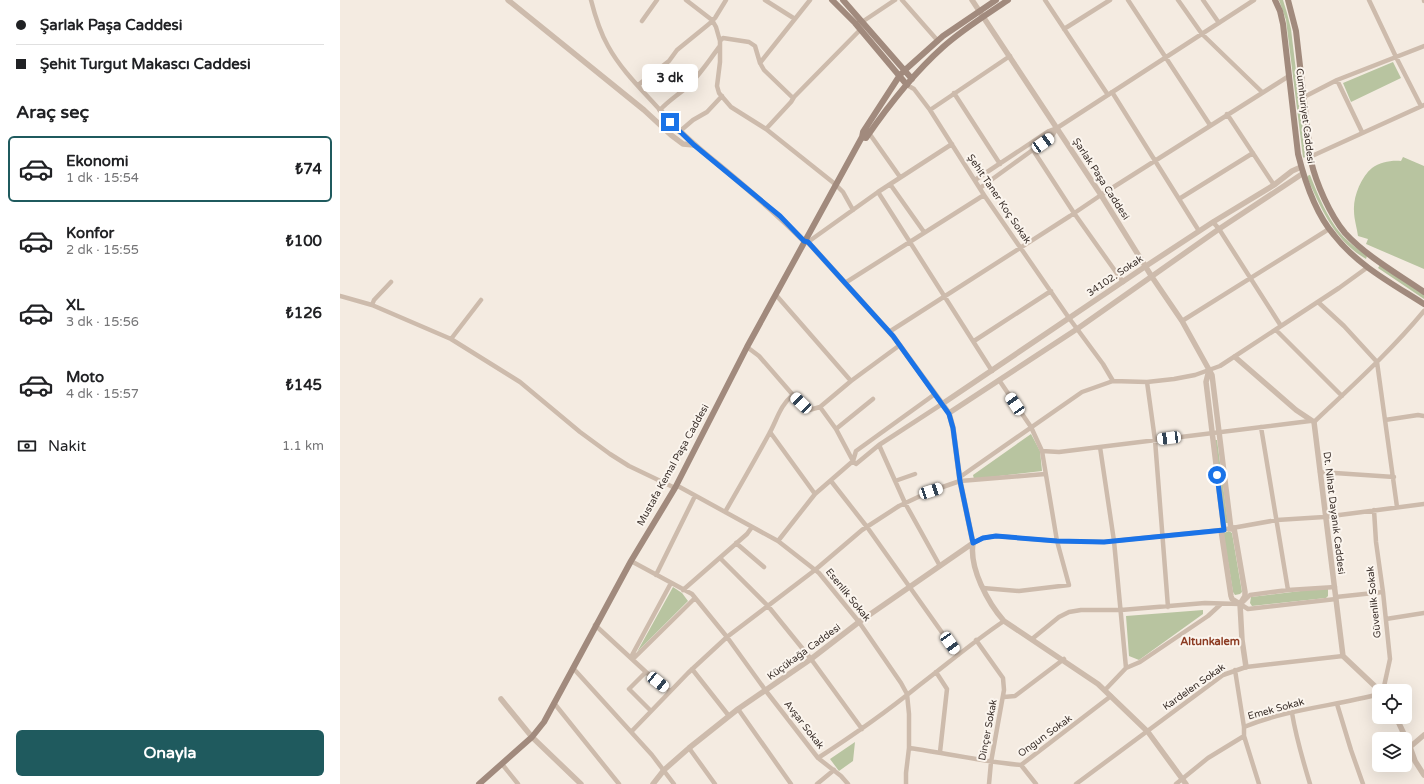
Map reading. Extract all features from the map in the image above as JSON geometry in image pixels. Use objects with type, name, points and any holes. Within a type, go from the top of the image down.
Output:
[{"type":"main road","points":[[832,0],[907,85]]},
{"type":"main road","points":[[843,0],[912,79]]},
{"type":"main road","name":"Mustafa Kemal Paşa Caddesi","points":[[862,137],[866,138],[907,85],[928,61],[996,0]]},
{"type":"main road","name":"Mustafa Kemal Paşa Caddesi","points":[[479,784],[532,737],[544,722],[631,561],[675,486],[747,347],[806,242],[862,137],[863,132],[900,76],[905,70],[958,25],[1008,0]]},
{"type":"main road","name":"Cumhuriyet Caddesi","points":[[1275,0],[1280,10],[1283,24],[1298,154],[1302,170],[1316,206],[1329,229],[1337,239],[1368,268],[1424,304]]},
{"type":"main road","name":"Cumhuriyet Caddesi","points":[[1288,0],[1296,31],[1312,164],[1324,197],[1341,227],[1347,234],[1375,257],[1424,292]]},
{"type":"main road","points":[[1302,170],[1312,164]]},
{"type":"main road","points":[[1368,268],[1375,257]]},
{"type":"street","points":[[508,0],[644,110],[671,135],[683,144],[694,145]]},
{"type":"street","points":[[591,0],[598,24],[608,47],[638,85],[679,132],[780,216],[845,283],[900,345],[949,414],[954,433],[960,479],[973,543],[973,560],[983,588],[993,608],[1004,621],[1089,676],[1112,696],[1148,732],[1185,781]]},
{"type":"street","points":[[642,21],[657,0]]},
{"type":"street","points":[[686,0],[712,20],[716,27],[720,41],[720,62],[717,86],[722,96],[731,107],[766,129],[836,184],[843,192],[853,210]]},
{"type":"street","points":[[638,85],[669,61],[677,50],[712,20],[726,0]]},
{"type":"street","points":[[765,0],[795,19]]},
{"type":"street","points":[[760,63],[810,0]]},
{"type":"street","points":[[862,22],[895,0]]},
{"type":"street","points":[[902,0],[938,41]]},
{"type":"street","name":"Şarlak Paşa Caddesi","points":[[972,0],[1101,194],[1152,277],[1182,321],[1214,379],[1219,432],[1232,528],[1244,592],[1244,596],[1240,604],[1242,640],[1246,667]]},
{"type":"street","points":[[1045,0],[1155,160],[1199,231]]},
{"type":"street","points":[[1064,29],[1110,0]]},
{"type":"street","points":[[1178,0],[1202,34],[1262,92]]},
{"type":"street","points":[[1203,0],[1219,23]]},
{"type":"street","points":[[975,180],[1254,0]]},
{"type":"street","points":[[1312,156],[1362,132],[1423,106],[1396,57],[1369,0]]},
{"type":"street","points":[[1131,1],[1165,57],[1210,125]]},
{"type":"street","points":[[766,129],[793,98],[860,30]]},
{"type":"street","points":[[720,41],[723,38],[749,42],[755,46],[760,63],[764,70],[793,98]]},
{"type":"street","points":[[1304,97],[1337,80],[1424,46]]},
{"type":"street","points":[[660,110],[667,102],[687,87],[704,68],[719,47]]},
{"type":"street","points":[[930,110],[1010,56]]},
{"type":"street","points":[[889,332],[1101,194],[1289,76]]},
{"type":"street","name":"Şehit Taner Koç Sokak","points":[[912,79],[914,89]]},
{"type":"street","points":[[1337,80],[1362,132]]},
{"type":"street","name":"Şehit Taner Koç Sokak","points":[[907,85],[914,89],[930,110],[984,195],[1069,318],[1103,364],[1113,381]]},
{"type":"street","points":[[954,93],[1000,164]]},
{"type":"street","points":[[679,132],[690,122],[707,112],[722,96]]},
{"type":"street","points":[[1227,114],[1274,185]]},
{"type":"street","points":[[980,188],[1052,136],[1057,128]]},
{"type":"street","points":[[869,133],[900,177]]},
{"type":"street","points":[[806,242],[900,177],[952,144]]},
{"type":"street","points":[[1033,150],[1074,213],[1123,282]]},
{"type":"street","points":[[1179,199],[1253,153]]},
{"type":"street","points":[[949,414],[1077,329],[1302,170]]},
{"type":"street","name":"34102. Sokak","points":[[942,404],[1199,231],[1274,185],[1292,171],[1302,170]]},
{"type":"street","points":[[890,184],[924,232]]},
{"type":"street","points":[[878,192],[992,371]]},
{"type":"street","points":[[845,283],[984,195]]},
{"type":"street","points":[[1213,222],[1281,326]]},
{"type":"street","points":[[1182,321],[1329,229]]},
{"type":"street","points":[[631,732],[692,669],[727,637],[815,570],[867,527],[905,503],[960,479],[1082,392],[1113,381],[1147,382],[1184,377],[1220,366],[1236,357],[1368,268]]},
{"type":"street","points":[[372,305],[374,300],[391,282]]},
{"type":"street","points":[[974,341],[1051,291]]},
{"type":"street","points":[[776,295],[851,381]]},
{"type":"street","name":"Esenlik Sokak","points":[[340,296],[372,305],[451,339],[520,382],[580,432],[610,454],[629,466],[695,496],[778,541],[819,573],[859,622],[901,682],[907,694],[909,714],[909,748],[906,784]]},
{"type":"street","points":[[451,339],[481,300]]},
{"type":"street","points":[[1318,302],[1344,326],[1377,362],[1394,477],[1397,508]]},
{"type":"street","points":[[1042,451],[1059,452],[1312,422],[1342,396],[1377,362],[1424,311]]},
{"type":"street","points":[[1276,330],[1342,396]]},
{"type":"street","points":[[747,347],[762,359],[793,395],[809,410],[820,408],[851,381],[900,345]]},
{"type":"street","points":[[1236,357],[1296,410],[1312,422]]},
{"type":"street","points":[[1209,370],[1206,382],[1211,433],[1222,530],[1232,599],[1248,609],[1383,592]]},
{"type":"street","points":[[983,588],[1019,591],[1069,585],[1057,541],[1042,451],[1031,427],[999,380]]},
{"type":"street","points":[[1147,382],[1155,440],[1168,607]]},
{"type":"street","points":[[778,541],[816,494],[853,461],[856,451],[935,394]]},
{"type":"street","points":[[725,512],[770,432],[786,400],[793,395]]},
{"type":"street","points":[[836,429],[873,399]]},
{"type":"street","points":[[820,408],[836,429],[856,464],[879,445],[942,404]]},
{"type":"street","points":[[1385,420],[1418,415],[1424,416]]},
{"type":"street","name":"Dt. Nihat Dayanık Caddesi","points":[[1312,422],[1320,472],[1324,516],[1335,587],[1343,656]]},
{"type":"street","points":[[1262,427],[1288,590]]},
{"type":"street","points":[[770,432],[816,494]]},
{"type":"street","points":[[879,445],[905,503],[940,566]]},
{"type":"street","points":[[1100,447],[1114,541],[1126,668]]},
{"type":"street","points":[[1320,472],[1394,477]]},
{"type":"street","points":[[895,481],[915,474]]},
{"type":"street","points":[[960,479],[1045,474]]},
{"type":"street","points":[[831,481],[867,527],[958,655]]},
{"type":"street","points":[[656,575],[695,496]]},
{"type":"street","points":[[973,543],[983,538],[996,536],[1057,541],[1104,542],[1162,537],[1222,530],[1277,520],[1424,504]]},
{"type":"street","name":"Güvenlik Sokak","points":[[1374,510],[1376,542],[1390,658],[1383,684]]},
{"type":"street","points":[[684,590],[747,534],[752,527]]},
{"type":"street","points":[[736,543],[764,567]]},
{"type":"street","name":"Küçükağa Caddesi","points":[[653,784],[664,770],[729,716],[811,659],[859,622],[973,543]]},
{"type":"street","points":[[720,558],[768,606],[811,659],[862,729]]},
{"type":"street","name":"Avşar Sokak","points":[[631,561],[692,594],[727,637],[766,691],[818,758],[841,776],[848,784]]},
{"type":"street","points":[[632,658],[671,582]]},
{"type":"street","points":[[1032,639],[1059,616],[1069,612],[1081,610],[1121,610],[1168,607],[1205,603],[1240,604],[1250,595],[1288,590],[1335,587]]},
{"type":"street","points":[[632,658],[695,598]]},
{"type":"street","points":[[1105,690],[1126,668],[1140,662],[1208,616],[1220,604]]},
{"type":"street","points":[[1386,619],[1424,613]]},
{"type":"street","points":[[818,758],[862,729],[976,640],[1004,621]]},
{"type":"street","points":[[596,625],[646,672],[670,691]]},
{"type":"street","name":"Dinçer Sokak","points":[[976,640],[1003,678],[1004,697],[991,762],[989,784]]},
{"type":"street","points":[[1343,656],[1373,684]]},
{"type":"street","name":"Kardelen Sokak","points":[[1076,784],[1223,675],[1246,667],[1343,656]]},
{"type":"street","points":[[1004,697],[1015,696],[1064,659]]},
{"type":"street","points":[[573,668],[631,732],[664,770],[674,784]]},
{"type":"street","points":[[692,669],[729,716]]},
{"type":"street","points":[[1235,670],[1244,727]]},
{"type":"street","points":[[646,672],[629,689],[651,711]]},
{"type":"street","points":[[936,672],[947,689],[940,752]]},
{"type":"street","name":"Ongun Sokak","points":[[909,748],[940,752],[991,762],[1021,765],[1112,696]]},
{"type":"street","name":"Emek Sokak","points":[[1176,784],[1185,781],[1208,758],[1244,736],[1244,727],[1256,722],[1292,713],[1372,696]]},
{"type":"street","points":[[501,699],[532,737],[580,784]]},
{"type":"street","points":[[554,702],[619,784]]},
{"type":"street","points":[[1337,704],[1363,784]]},
{"type":"street","points":[[738,710],[791,784]]},
{"type":"street","points":[[1292,713],[1310,784]]},
{"type":"street","points":[[1412,745],[1424,735]]},
{"type":"street","points":[[1244,736],[1258,784]]},
{"type":"street","points":[[689,748],[715,784]]},
{"type":"street","points":[[1412,752],[1424,775]]},
{"type":"street","points":[[502,764],[518,784]]},
{"type":"street","points":[[1021,765],[1036,784]]},
{"type":"street","points":[[817,784],[834,770]]},
{"type":"green space","points":[[1279,0],[1283,0],[1291,29],[1306,155],[1304,158],[1286,20]]},
{"type":"green space","points":[[1393,62],[1401,78],[1351,102],[1343,83]]},
{"type":"green space","points":[[1403,157],[1424,166],[1424,269],[1366,244],[1368,239],[1358,236],[1355,220],[1354,206],[1356,194],[1364,177],[1375,166],[1386,162],[1401,161]]},
{"type":"green space","points":[[1309,175],[1331,220],[1347,240],[1367,256],[1366,259],[1355,252],[1337,234],[1318,201],[1307,177]]},
{"type":"green space","points":[[1380,265],[1424,295],[1424,299],[1378,268]]},
{"type":"green space","points":[[1031,434],[1040,451],[1042,471],[974,479],[973,475]]},
{"type":"green space","points":[[1215,440],[1217,440],[1228,523],[1225,523]]},
{"type":"green space","points":[[1229,531],[1232,533],[1242,592],[1235,595],[1233,592],[1224,537],[1224,533]]},
{"type":"green space","points":[[673,587],[682,593],[688,601],[637,652]]},
{"type":"green space","points":[[1325,588],[1328,589],[1328,596],[1326,598],[1252,606],[1250,603],[1251,597]]},
{"type":"green space","points":[[1203,610],[1203,614],[1139,660],[1129,656],[1126,616]]},
{"type":"green space","points":[[855,742],[853,761],[839,771],[830,759]]},
{"type":"district","name":"Altunkalem","points":[[1210,641]]},
{"type":"route","points":[[670,122],[694,145],[780,216],[804,241],[808,242],[900,345],[949,414],[955,438],[960,481],[973,543],[983,538],[996,536],[1057,541],[1104,542],[1224,530],[1217,475]]}]
